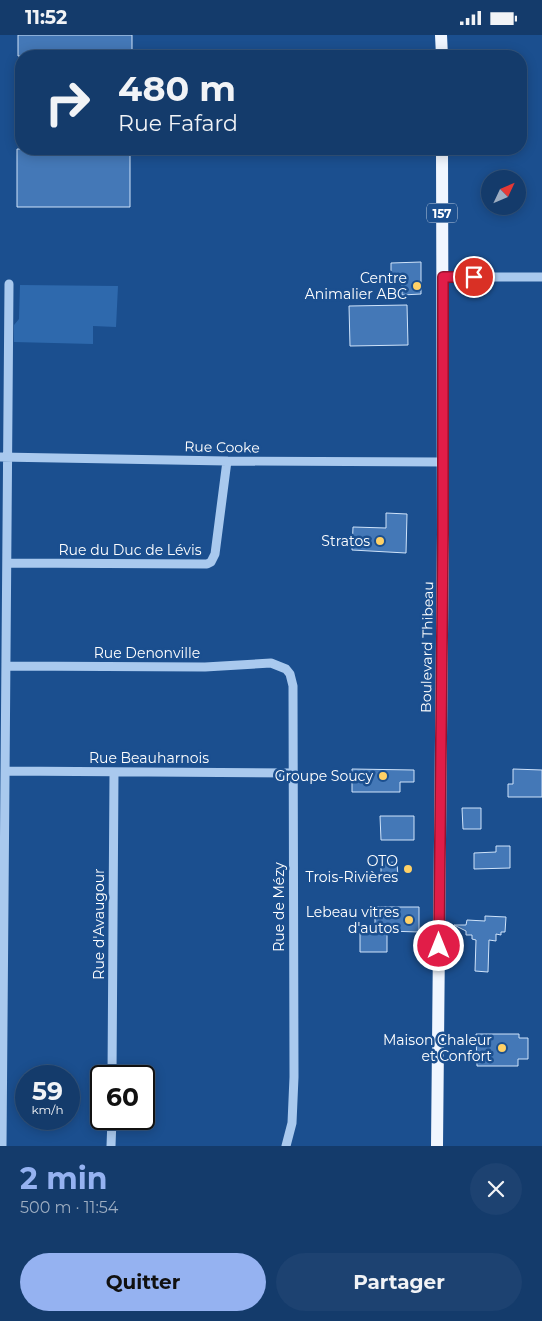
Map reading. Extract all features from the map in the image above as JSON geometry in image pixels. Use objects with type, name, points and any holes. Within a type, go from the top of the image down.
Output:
[{"type":"main road","points":[[442,35],[442,50]]},
{"type":"main road","name":"Boulevard Thibeau","points":[[436,1146],[443,462],[442,155]]},
{"type":"street","points":[[443,277],[542,277]]},
{"type":"street","points":[[2,1146],[2,908],[7,563],[4,458],[9,284]]},
{"type":"street","name":"Rue Cooke","points":[[4,458],[443,462]]},
{"type":"street","name":"Rue du Duc de Lévis","points":[[7,563],[207,564],[211,562],[215,553],[226,461]]},
{"type":"street","name":"Rue Denonville","points":[[6,666],[205,667],[271,663],[286,669]]},
{"type":"street","name":"Rue de Mézy","points":[[286,669],[290,674],[293,686],[293,1114],[291,1131],[286,1146]]},
{"type":"street","name":"Rue Beauharnois","points":[[5,771],[293,773]]},
{"type":"street","name":"Rue d'Avaugour","points":[[112,1065],[114,772]]},
{"type":"street","points":[[111,1146],[112,1130]]},
{"type":"shaded area","points":[[20,285],[118,286],[116,327],[93,326],[93,344],[14,342],[14,325],[19,319]]},
{"type":"building","points":[[18,35],[132,35],[132,50],[18,50]]},
{"type":"building","points":[[17,155],[130,155],[130,207],[17,207]]},
{"type":"building","points":[[421,262],[421,294],[402,295],[402,282],[391,282],[391,263]]},
{"type":"building","points":[[407,305],[408,345],[350,346],[349,306]]},
{"type":"building","name":"Stratos","points":[[386,513],[407,514],[406,553],[352,550],[353,527],[386,528]]},
{"type":"building","name":"Groupe Soucy","points":[[352,769],[414,770],[414,782],[400,782],[400,792],[352,792]]},
{"type":"building","points":[[513,769],[542,770],[542,797],[508,797],[508,784],[513,784]]},
{"type":"building","points":[[462,808],[481,808],[481,829],[463,829]]},
{"type":"building","points":[[380,816],[414,816],[414,840],[381,840]]},
{"type":"building","points":[[496,846],[510,846],[510,868],[474,869],[474,853],[496,852]]},
{"type":"building","points":[[397,862],[398,877],[381,877],[381,863]]},
{"type":"building","points":[[375,907],[419,907],[419,932],[387,931],[387,952],[360,952],[360,931],[375,931]]},
{"type":"building","points":[[485,916],[506,917],[505,932],[501,932],[501,935],[496,934],[496,941],[489,940],[488,972],[475,971],[476,940],[472,939],[472,935],[466,935],[466,931],[454,925],[466,925],[467,920],[485,921]]},
{"type":"building","name":"Maison Chaleur et Confort","points":[[476,1034],[519,1034],[519,1038],[528,1038],[528,1059],[518,1059],[518,1066],[477,1066]]},
{"type":"place","name":"Centre Animalier ABC","points":[[417,286]]},
{"type":"place","name":"Stratos","points":[[380,541]]},
{"type":"place","name":"Groupe Soucy","points":[[383,776]]},
{"type":"place","name":"OTO Trois-Rivières","points":[[408,869]]},
{"type":"place","name":"Lebeau vitres d'autos","points":[[409,920]]},
{"type":"place","name":"Maison Chaleur et Confort","points":[[502,1048]]},
{"type":"route","points":[[439,946],[443,534],[443,277],[474,277]]}]
